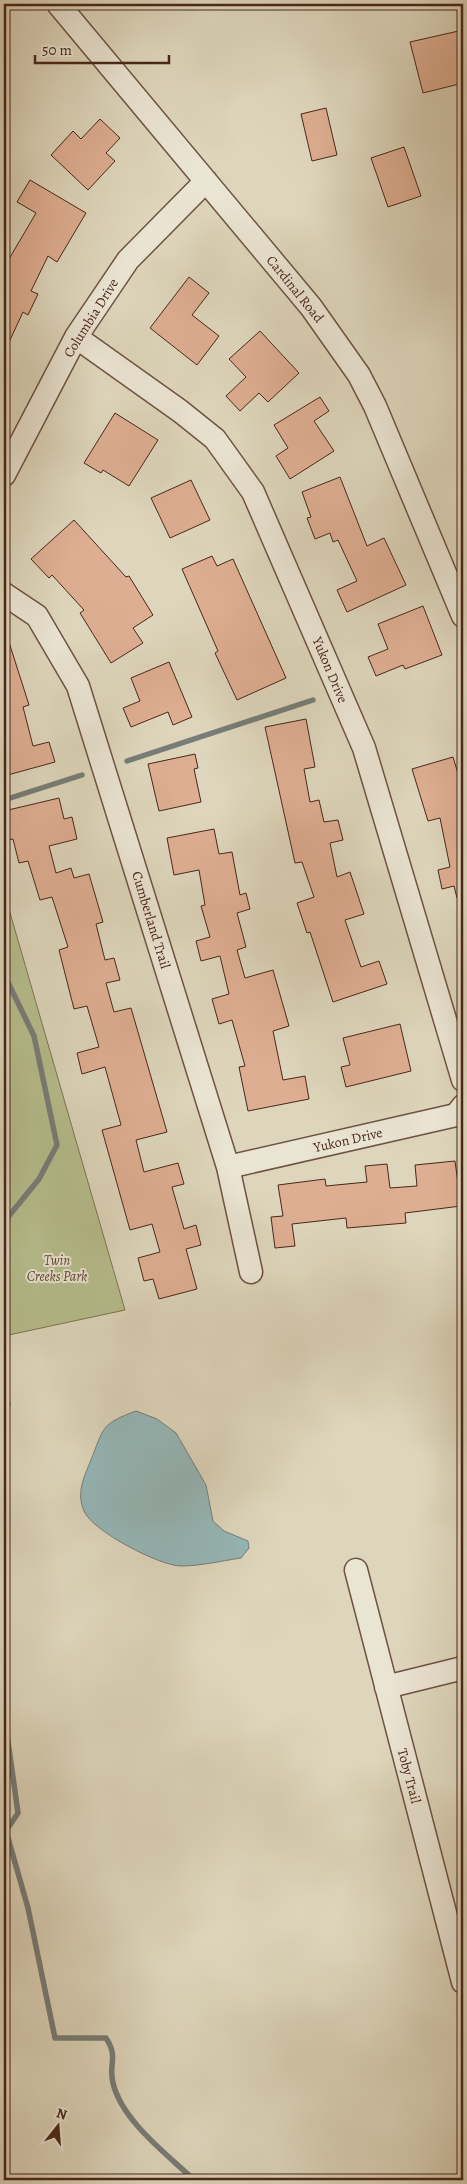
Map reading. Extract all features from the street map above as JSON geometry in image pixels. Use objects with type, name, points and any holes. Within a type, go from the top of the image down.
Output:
[{"type":"street","name":"Cardinal Road","points":[[58,4],[311,307],[359,375],[375,406],[463,616]]},
{"type":"street","name":"Columbia Drive","points":[[4,475],[76,337],[128,260],[206,181]]},
{"type":"street","name":"Yukon Drive","points":[[76,337],[180,411],[215,439],[253,492],[364,748],[463,1080]]},
{"type":"street","name":"Cumberland Trail","points":[[4,594],[37,616],[78,686],[228,1167],[250,1272]]},
{"type":"street","name":"Yukon Drive","points":[[228,1167],[456,1116],[463,1106]]},
{"type":"street","name":"Toby Trail","points":[[356,1570],[463,1982]]},
{"type":"street","points":[[386,1688],[463,1668]]},
{"type":"green space","name":"Twin Creeks Park","points":[[4,892],[125,1310],[4,1336]]},
{"type":"water","points":[[136,1411],[157,1419],[176,1433],[206,1485],[213,1521],[224,1531],[248,1541],[249,1548],[241,1558],[196,1565],[181,1566],[171,1564],[143,1554],[113,1537],[100,1528],[84,1511],[81,1491],[102,1433],[105,1428],[116,1420]]},
{"type":"building","points":[[463,30],[463,83],[423,93],[410,42]]},
{"type":"building","points":[[326,108],[337,155],[312,161],[301,114]]},
{"type":"building","points":[[100,119],[120,138],[106,153],[115,161],[88,190],[51,155],[73,131],[81,139]]},
{"type":"building","points":[[404,147],[421,196],[388,207],[371,158]]},
{"type":"building","points":[[30,180],[86,213],[57,262],[48,256],[31,291],[38,294],[28,315],[23,312],[4,353],[4,257],[9,259],[36,213],[17,202]]},
{"type":"building","points":[[189,277],[209,293],[192,315],[219,336],[197,365],[150,328]]},
{"type":"building","points":[[260,331],[299,373],[268,402],[259,393],[240,411],[226,396],[246,377],[229,359]]},
{"type":"building","points":[[320,397],[329,411],[314,421],[334,451],[290,479],[276,456],[288,448],[274,425]]},
{"type":"building","points":[[115,413],[158,440],[129,486],[103,470],[101,473],[84,463]]},
{"type":"building","points":[[340,477],[367,546],[384,538],[406,585],[347,612],[337,590],[357,581],[338,540],[333,542],[330,533],[315,539],[307,518],[311,517],[302,492]]},
{"type":"building","points":[[191,480],[210,520],[170,538],[151,498]]},
{"type":"building","points":[[74,520],[126,577],[129,576],[153,615],[133,628],[143,643],[111,663],[80,613],[84,610],[52,575],[49,578],[31,559]]},
{"type":"building","points":[[212,556],[217,566],[233,559],[286,678],[237,700],[215,653],[218,651],[182,569]]},
{"type":"building","points":[[423,606],[442,655],[405,669],[403,665],[376,676],[368,657],[388,649],[378,624]]},
{"type":"building","points":[[4,636],[7,636],[29,705],[23,707],[33,746],[49,742],[55,762],[4,776]]},
{"type":"building","points":[[169,662],[192,717],[173,725],[168,712],[131,727],[123,708],[140,701],[131,678]]},
{"type":"building","points":[[306,719],[315,767],[304,769],[310,802],[319,800],[324,822],[338,820],[343,840],[330,843],[337,877],[350,872],[364,914],[345,920],[361,967],[379,961],[387,984],[333,1002],[310,932],[307,933],[297,903],[314,897],[302,862],[295,863],[265,727]]},
{"type":"building","points":[[195,754],[198,768],[194,769],[201,802],[159,811],[148,764]]},
{"type":"building","points":[[453,757],[463,790],[463,897],[457,898],[454,886],[442,889],[438,870],[450,867],[440,818],[428,821],[412,769]]},
{"type":"building","points":[[59,798],[64,819],[72,817],[77,839],[49,846],[56,873],[71,868],[74,878],[89,874],[103,922],[96,924],[105,960],[114,958],[120,980],[106,983],[114,1012],[131,1008],[167,1132],[136,1140],[144,1172],[178,1163],[184,1184],[172,1187],[184,1229],[196,1225],[201,1245],[186,1249],[197,1289],[159,1299],[153,1279],[144,1281],[138,1258],[160,1252],[152,1224],[130,1230],[102,1130],[121,1125],[105,1067],[82,1074],[77,1053],[99,1047],[87,1006],[74,1009],[59,950],[68,947],[52,897],[40,900],[28,861],[19,863],[13,839],[8,840],[4,820],[4,811]]},
{"type":"building","points":[[214,829],[219,854],[232,852],[240,895],[246,893],[250,909],[237,913],[246,947],[237,950],[245,978],[273,970],[289,1026],[273,1031],[283,1080],[305,1076],[309,1099],[248,1111],[239,1067],[245,1066],[232,1020],[219,1024],[212,999],[229,994],[220,956],[201,961],[196,941],[210,937],[201,906],[205,905],[199,870],[174,875],[167,838]]},
{"type":"building","points":[[400,1024],[411,1071],[346,1087],[341,1067],[350,1065],[343,1038]]},
{"type":"building","points":[[455,1161],[461,1206],[405,1213],[406,1223],[347,1228],[346,1218],[292,1224],[295,1246],[275,1248],[271,1217],[283,1216],[278,1185],[325,1179],[326,1186],[367,1182],[365,1166],[387,1164],[390,1188],[417,1186],[415,1165]]},
{"type":"waterway","points":[[127,761],[313,700]]},
{"type":"waterway","points":[[4,800],[82,775]]},
{"type":"waterway","points":[[4,974],[34,1036],[57,1145],[39,1179],[8,1217],[4,1257]]},
{"type":"waterway","points":[[4,1393],[8,1404],[4,1422]]},
{"type":"waterway","points":[[4,1713],[18,1813],[6,1831],[28,1908],[55,2038],[106,2038],[113,2056],[113,2083],[126,2111],[135,2124],[194,2180]]}]
